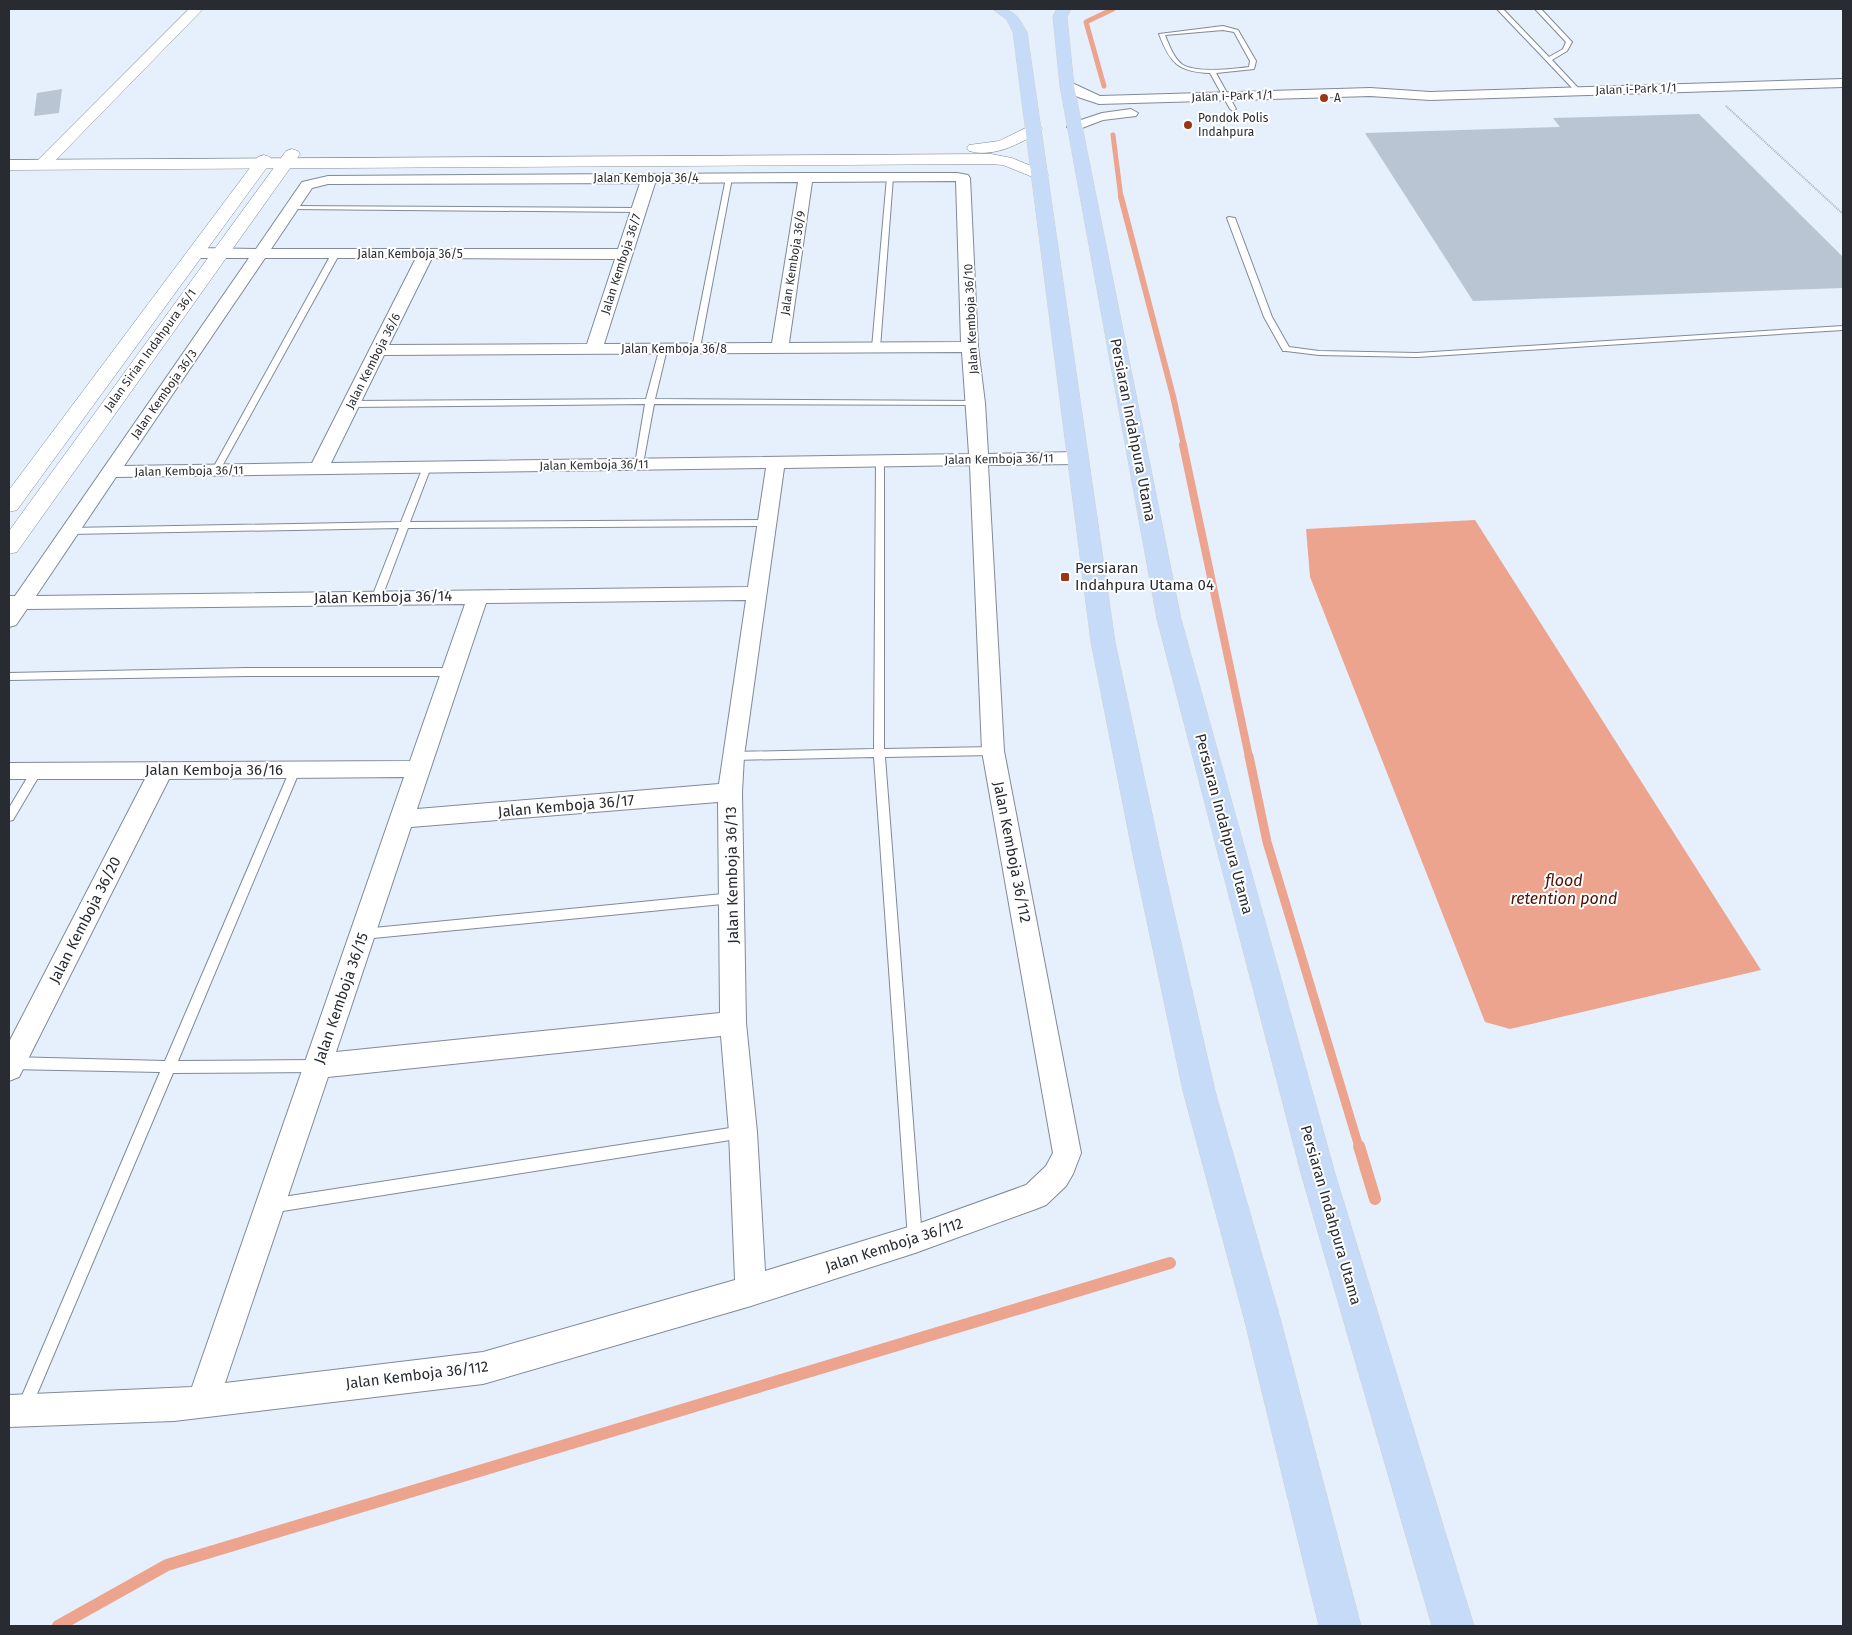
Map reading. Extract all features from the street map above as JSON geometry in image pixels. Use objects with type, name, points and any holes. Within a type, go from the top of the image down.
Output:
[{"type":"main road","points":[[9,165],[48,159],[196,9]]},
{"type":"main road","points":[[1000,9],[1012,18],[1020,32],[1103,642],[1148,860],[1199,1091],[1262,1318],[1340,1626]]},
{"type":"main road","name":"Persiaran Indahpura Utama","points":[[1064,9],[1060,17],[1067,86],[1074,127],[1169,619],[1319,1177],[1453,1626]]},
{"type":"main road","points":[[277,159],[989,148],[1011,143],[1034,129]]},
{"type":"main road","points":[[9,153],[48,159],[991,159],[1006,161],[1040,175]]},
{"type":"main road","name":"Jalan Sirian Indahpura 36/1","points":[[9,505],[196,253],[277,159]]},
{"type":"main road","name":"Jalan Sirian Indahpura 36/1","points":[[9,547],[220,253],[277,159]]},
{"type":"street","name":"Jalan i-Park 1/1","points":[[1067,86],[1099,100],[1370,92],[1430,96],[1843,83]]},
{"type":"street","name":"Jalan i-Park 1/1","points":[[1214,110],[1376,104],[1430,96]]},
{"type":"street","points":[[1074,127],[1091,118],[1108,114],[1147,112]]},
{"type":"street","name":"Jalan Kemboja 36/9","points":[[780,348],[806,177]]},
{"type":"street","name":"Jalan Kemboja 36/7","points":[[594,349],[649,178]]},
{"type":"street","name":"Jalan Kemboja 36/4","points":[[328,180],[964,178]]},
{"type":"street","name":"Jalan Kemboja 36/10","points":[[964,178],[970,347],[976,403],[978,459]]},
{"type":"street","name":"Jalan Kemboja 36/3","points":[[9,620],[15,603],[70,531],[308,185],[328,180]]},
{"type":"street","name":"Jalan Kemboja 36/5","points":[[196,253],[624,254]]},
{"type":"street","name":"Jalan Kemboja 36/6","points":[[319,469],[426,254]]},
{"type":"street","name":"Jalan Kemboja 36/8","points":[[378,350],[970,347]]},
{"type":"street","name":"Jalan Kemboja 36/11","points":[[110,472],[1077,458]]},
{"type":"street","name":"Jalan Kemboja 36/112","points":[[16,1410],[174,1405],[483,1368],[751,1292],[915,1239],[1036,1195],[1056,1176],[1063,1165],[1067,1152],[993,751],[978,459]]},
{"type":"street","name":"Jalan Kemboja 36/13","points":[[751,1292],[743,1132],[733,1023],[733,898],[730,792],[776,462]]},
{"type":"street","name":"Jalan Kemboja 36/14","points":[[15,603],[757,593]]},
{"type":"street","name":"Jalan Kemboja 36/15","points":[[202,1401],[478,596]]},
{"type":"street","name":"Jalan Kemboja 36/16","points":[[9,772],[419,769]]},
{"type":"street","name":"Jalan Kemboja 36/20","points":[[10,1065],[160,771]]},
{"type":"street","name":"Jalan Kemboja 36/17","points":[[402,819],[730,792]]},
{"type":"street","points":[[317,1066],[733,1023]]},
{"type":"lane","points":[[1500,9],[1578,91]]},
{"type":"lane","points":[[1538,9],[1569,42],[1565,50],[1550,60]]},
{"type":"lane","points":[[1223,28],[1234,30],[1252,57],[1254,65],[1252,68],[1245,70],[1212,71],[1181,67],[1176,63],[1162,34],[1223,28]]},
{"type":"lane","points":[[1212,71],[1232,109]]},
{"type":"lane","points":[[876,348],[890,177]]},
{"type":"lane","points":[[696,348],[730,178]]},
{"type":"lane","points":[[292,208],[638,210]]},
{"type":"lane","points":[[1231,218],[1268,317],[1286,348],[1319,352],[1417,355],[1843,328]]},
{"type":"lane","points":[[216,470],[336,253]]},
{"type":"lane","points":[[639,464],[650,401],[663,349]]},
{"type":"lane","points":[[351,404],[650,401],[976,403]]},
{"type":"lane","points":[[880,460],[879,754],[915,1239]]},
{"type":"lane","points":[[377,597],[428,467]]},
{"type":"lane","points":[[70,531],[405,525],[768,523]]},
{"type":"lane","points":[[9,677],[246,672],[452,672]]},
{"type":"lane","points":[[734,756],[993,751]]},
{"type":"lane","points":[[16,1410],[168,1067],[296,770]]},
{"type":"lane","points":[[9,817],[37,771]]},
{"type":"lane","points":[[363,934],[733,898]]},
{"type":"lane","points":[[10,1065],[317,1066]]},
{"type":"lane","points":[[269,1206],[743,1132]]},
{"type":"path","points":[[1720,101],[1843,214]]},
{"type":"water","name":"flood retention pond","points":[[1475,520],[1761,970],[1510,1029],[1485,1022],[1310,577],[1306,529]]},
{"type":"building","points":[[62,89],[59,113],[34,116],[37,93]]},
{"type":"building","points":[[1699,114],[1843,257],[1843,288],[1473,301],[1365,133],[1560,127],[1553,118]]},
{"type":"waterway","points":[[1104,86],[1086,22],[1113,9]]},
{"type":"waterway","points":[[1113,135],[1121,198]]},
{"type":"waterway","points":[[1121,197],[1173,396],[1184,446]]},
{"type":"waterway","points":[[1183,445],[1249,757]]},
{"type":"waterway","points":[[1249,756],[1267,842],[1359,1147]]},
{"type":"waterway","points":[[1359,1146],[1375,1199]]},
{"type":"waterway","points":[[58,1626],[167,1565],[1170,1263]]},
{"type":"place","name":"A","points":[[1324,98]]},
{"type":"place","name":"Pondok Polis Indahpura","points":[[1188,125]]},
{"type":"place","name":"Persiaran Indahpura Utama 04","points":[[1065,577]]}]
